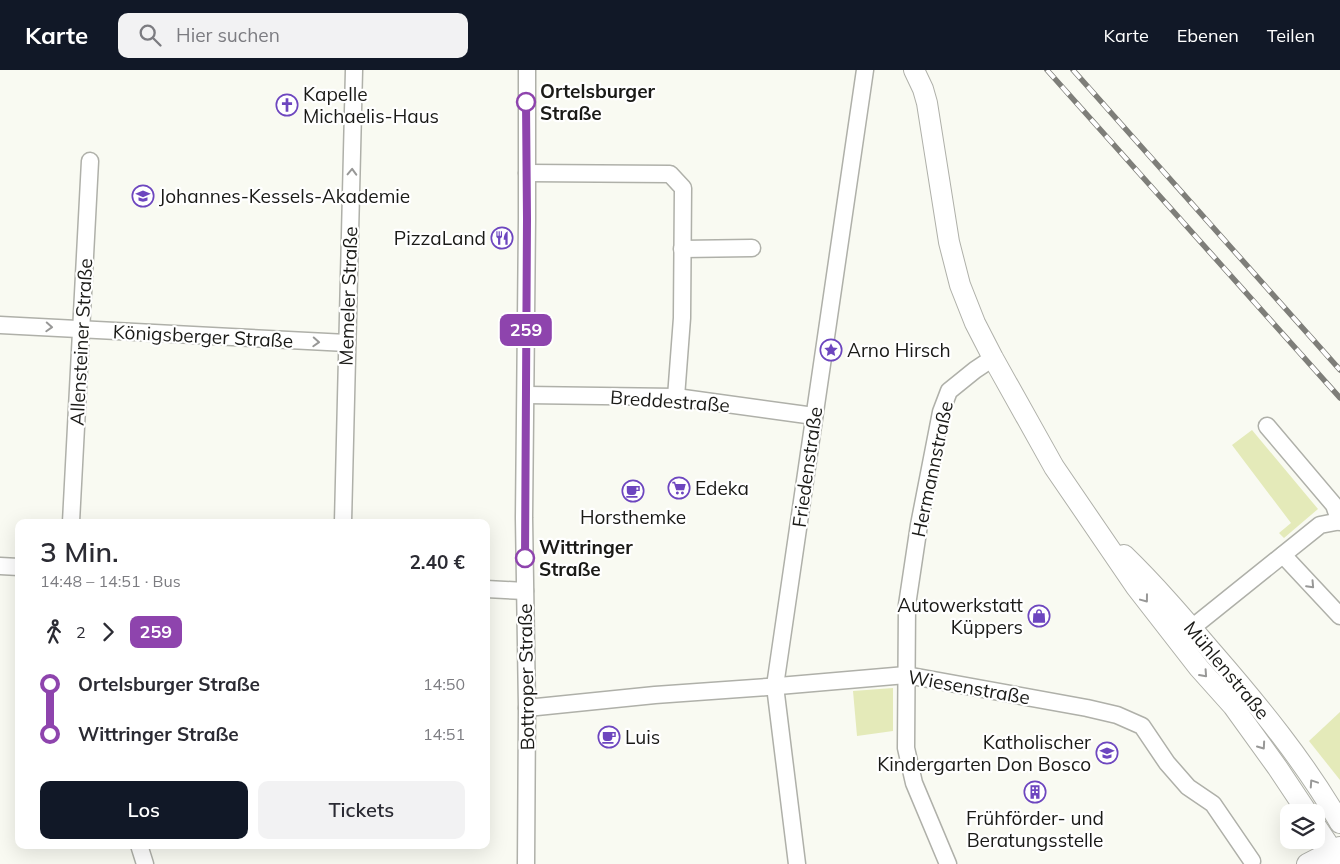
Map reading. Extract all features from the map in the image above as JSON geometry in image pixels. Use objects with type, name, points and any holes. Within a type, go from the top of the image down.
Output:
[{"type":"main road","points":[[914,70],[923,88],[927,103],[949,242],[958,276],[975,323],[993,358]]},
{"type":"main road","name":"Mühlenstraße","points":[[993,358],[1054,467],[1098,530],[1145,575],[1184,634],[1199,668],[1234,706],[1302,804]]},
{"type":"main road","name":"Mühlenstraße","points":[[1184,634],[1253,700],[1292,750],[1340,823]]},
{"type":"main road","points":[[1308,864],[1338,853],[1325,837]]},
{"type":"street","name":"Memeler Straße","points":[[343,519],[354,70]]},
{"type":"street","name":"Bottroper Straße","points":[[526,864],[527,70]]},
{"type":"street","name":"Friedenstraße","points":[[798,864],[775,686],[865,70]]},
{"type":"street","name":"Allensteiner Straße","points":[[71,519],[90,162]]},
{"type":"street","points":[[527,173],[670,174],[683,188],[682,318],[676,397]]},
{"type":"street","points":[[682,249],[752,248]]},
{"type":"street","name":"Königsberger Straße","points":[[0,325],[347,343]]},
{"type":"street","name":"Hermannstraße","points":[[948,864],[914,783],[906,748],[907,605],[919,526],[941,412],[949,391],[993,358]]},
{"type":"street","name":"Breddestraße","points":[[526,395],[676,397],[814,416]]},
{"type":"street","points":[[1184,634],[1320,525],[1340,522],[1334,506],[1267,426]]},
{"type":"street","points":[[1283,555],[1340,616]]},
{"type":"street","points":[[0,566],[15,568]]},
{"type":"street","points":[[490,589],[525,591]]},
{"type":"street","name":"Wiesenstraße","points":[[527,708],[655,695],[906,675],[1088,708],[1117,715],[1142,726],[1167,763],[1188,787],[1213,804],[1252,860]]},
{"type":"street","points":[[140,849],[145,864]]},
{"type":"green space","points":[[1252,430],[1318,509],[1284,538],[1279,533],[1291,523],[1232,445]]},
{"type":"green space","points":[[893,688],[893,731],[857,736],[853,691]]},
{"type":"green space","points":[[1340,712],[1340,780],[1309,741]]},
{"type":"railway","points":[[1047,70],[1340,398]]},
{"type":"railway","points":[[1073,70],[1340,370]]},
{"type":"bus line","name":"259","points":[[525,558],[526,102]]},
{"type":"place","name":"Ortelsburger Straße","points":[[526,102]]},
{"type":"place","name":"Kapelle Michaelis-Haus","points":[[287,105]]},
{"type":"place","name":"Johannes-Kessels-Akademie","points":[[143,196]]},
{"type":"place","name":"PizzaLand","points":[[502,238]]},
{"type":"place","name":"Arno Hirsch","points":[[831,350]]},
{"type":"place","name":"Edeka","points":[[679,488]]},
{"type":"place","name":"Horsthemke","points":[[633,491]]},
{"type":"place","name":"Wittringer Straße","points":[[525,558]]},
{"type":"place","name":"Autowerkstatt Küppers","points":[[1039,616]]},
{"type":"place","name":"Luis","points":[[609,737]]},
{"type":"place","name":"Katholischer Kindergarten Don Bosco","points":[[1107,753]]},
{"type":"place","name":"Frühförder- und Beratungsstelle","points":[[1035,792]]}]
